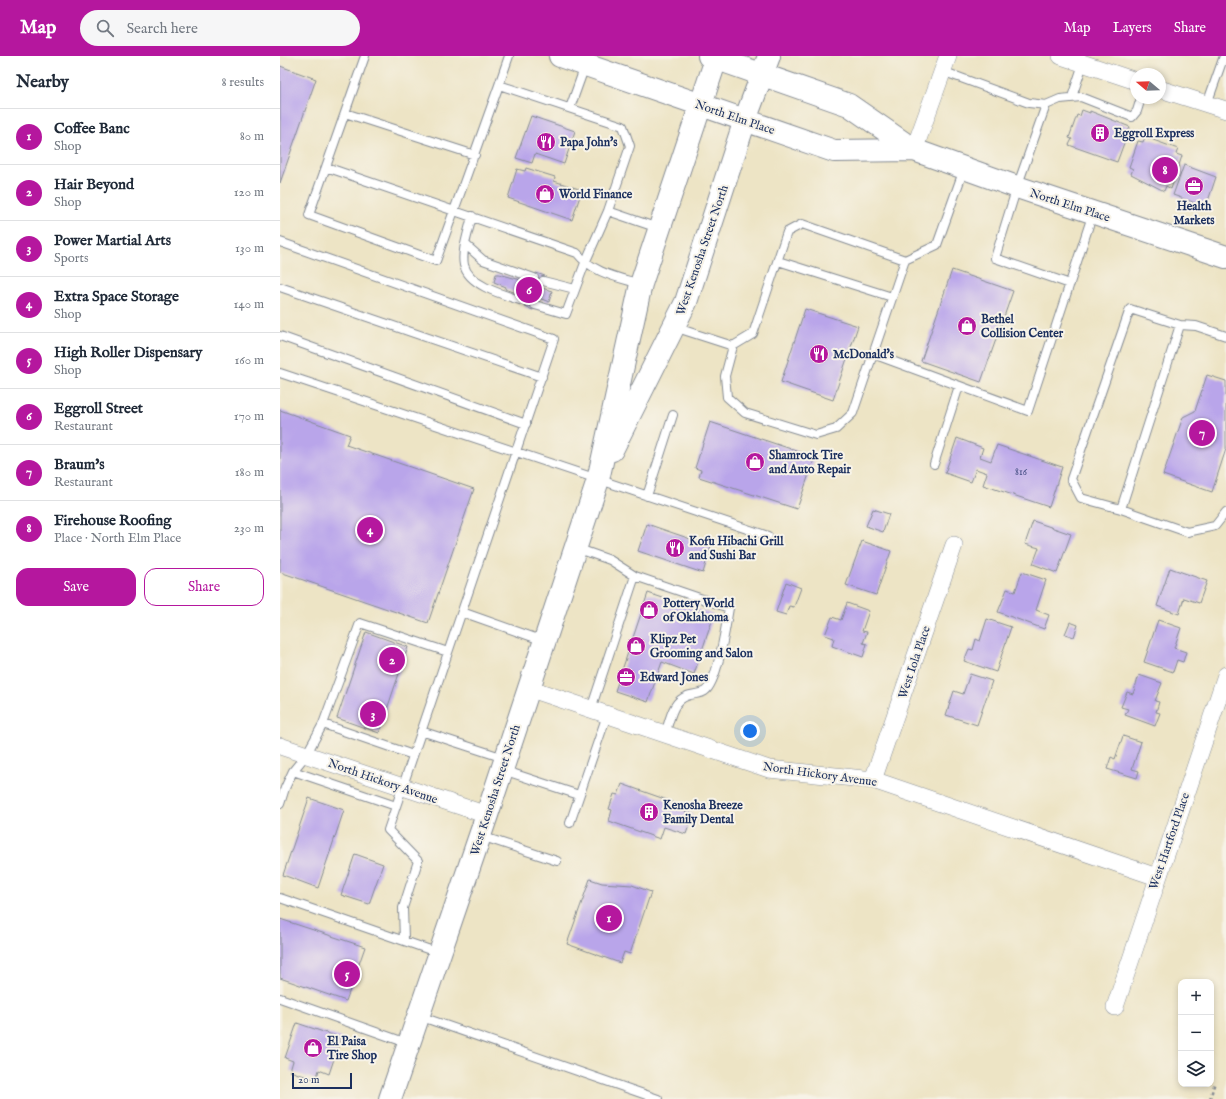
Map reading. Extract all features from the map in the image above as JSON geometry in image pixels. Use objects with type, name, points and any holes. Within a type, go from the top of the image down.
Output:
[{"type":"main road","name":"North Elm Place","points":[[560,56],[834,151],[914,150]]},
{"type":"main road","name":"North Elm Place","points":[[714,57],[766,65],[849,105],[914,150],[1017,187],[1226,257]]},
{"type":"main road","name":"West Kenosha Street North","points":[[390,1099],[504,764],[598,480],[640,284],[700,105],[714,57]]},
{"type":"main road","name":"West Kenosha Street North","points":[[598,480],[686,302],[745,120],[766,65]]},
{"type":"street","points":[[1061,56],[1130,79]]},
{"type":"street","points":[[914,150],[945,64]]},
{"type":"street","points":[[1166,91],[1226,110]]},
{"type":"street","name":"West Iola Place","points":[[873,780],[954,545]]},
{"type":"street","name":"West Hartford Place","points":[[1115,1007],[1157,877],[1226,675]]},
{"type":"street","name":"North Hickory Avenue","points":[[528,688],[769,769],[873,780],[1157,877]]},
{"type":"street","name":"North Hickory Avenue","points":[[280,746],[402,787],[483,825]]},
{"type":"lane","points":[[365,56],[309,215],[436,261],[475,156],[509,56]]},
{"type":"lane","points":[[1207,104],[1224,56]]},
{"type":"lane","points":[[945,64],[1029,103],[1046,105],[1060,99],[1081,97],[1132,117],[1137,111],[1139,104]]},
{"type":"lane","points":[[1072,97],[1083,64]]},
{"type":"lane","points":[[570,108],[585,65]]},
{"type":"lane","points":[[499,84],[623,126],[630,146],[608,211],[584,262],[566,314],[535,305]]},
{"type":"lane","points":[[1046,105],[1017,187],[995,258],[1070,284]]},
{"type":"lane","points":[[345,113],[475,156]]},
{"type":"lane","points":[[326,167],[577,253],[584,262],[600,271],[640,284]]},
{"type":"lane","points":[[905,260],[853,413],[836,429],[816,436],[745,413],[727,397],[725,376],[734,346],[753,334],[787,232],[802,224],[905,260],[937,245],[964,168]]},
{"type":"lane","points":[[608,211],[659,228]]},
{"type":"lane","points":[[873,354],[1028,411],[1093,213]]},
{"type":"lane","points":[[472,216],[464,264],[467,272],[471,278],[483,286],[526,302]]},
{"type":"lane","points":[[280,242],[554,339],[388,830],[418,860],[403,908],[404,940]]},
{"type":"lane","points":[[466,245],[484,260],[534,278]]},
{"type":"lane","points":[[778,261],[892,298]]},
{"type":"lane","points":[[543,281],[575,289]]},
{"type":"lane","points":[[280,287],[542,377]]},
{"type":"lane","points":[[1226,336],[1196,326],[1180,325],[1130,309],[1071,479],[1081,498],[1120,509],[1187,532],[1215,526],[1226,512]]},
{"type":"lane","points":[[1120,509],[1180,325]]},
{"type":"lane","points":[[674,327],[734,346]]},
{"type":"lane","points":[[280,336],[526,424]]},
{"type":"lane","points":[[280,373],[768,536]]},
{"type":"lane","points":[[934,464],[959,386]]},
{"type":"lane","points":[[647,496],[673,415]]},
{"type":"lane","points":[[575,548],[610,560],[635,576],[730,608],[718,665],[711,684],[705,691],[682,698],[675,705],[665,734]]},
{"type":"lane","points":[[570,823],[579,795],[635,576]]},
{"type":"lane","points":[[462,612],[544,641]]},
{"type":"lane","points":[[280,804],[285,788],[293,771],[306,755],[323,724],[360,623],[448,652]]},
{"type":"lane","points":[[323,724],[413,755]]},
{"type":"lane","points":[[421,731],[579,795]]},
{"type":"lane","points":[[293,771],[396,806]]},
{"type":"lane","points":[[483,825],[557,861]]},
{"type":"lane","points":[[280,898],[440,953]]},
{"type":"lane","points":[[280,998],[409,1044]]},
{"type":"lane","points":[[418,1016],[658,1099]]},
{"type":"path","points":[[1210,1099],[1215,1082]]},
{"type":"building","points":[[280,66],[316,79],[280,183]]},
{"type":"building","name":"Eggroll Express","points":[[1082,110],[1090,113],[1090,111],[1130,127],[1117,162],[1069,145],[1072,139],[1069,138],[1077,115],[1080,116]]},
{"type":"building","name":"Papa John's","points":[[531,116],[575,131],[564,164],[535,154],[532,163],[516,158]]},
{"type":"building","points":[[1145,137],[1178,149],[1176,154],[1182,156],[1171,189],[1166,186],[1164,191],[1131,174],[1133,169],[1129,167],[1138,141],[1143,142]]},
{"type":"building","name":"Health Markets","points":[[1184,165],[1216,177],[1206,207],[1173,195]]},
{"type":"building","name":"World Finance","points":[[526,168],[555,177],[554,181],[582,190],[572,220],[508,198],[517,169],[525,171]]},
{"type":"building","name":"Bethel Collision Center","points":[[952,270],[1013,291],[981,382],[921,361]]},
{"type":"building","points":[[536,273],[545,276],[542,288],[552,291],[549,302],[539,298],[533,310],[525,307],[528,297],[505,289],[506,287],[494,282],[496,274],[499,274],[532,283]]},
{"type":"building","name":"McDonald's","points":[[805,309],[858,326],[833,400],[781,382]]},
{"type":"building","points":[[1207,375],[1226,381],[1226,449],[1212,492],[1163,475],[1183,417],[1195,411]]},
{"type":"building","points":[[280,410],[350,435],[346,445],[474,489],[428,623],[280,572]]},
{"type":"building","name":"Shamrock Tire and Auto Repair","points":[[710,422],[815,457],[797,509],[699,477],[701,470],[695,468]]},
{"type":"building","points":[[957,438],[983,448],[980,457],[991,461],[997,445],[1062,467],[1049,507],[983,485],[987,473],[976,469],[971,482],[945,473]]},
{"type":"building","points":[[873,509],[889,514],[883,532],[866,526]]},
{"type":"building","points":[[1033,521],[1071,534],[1057,573],[1033,564],[1039,548],[1025,544]]},
{"type":"building","name":"Kofu Hibachi Grill and Sushi Bar","points":[[647,524],[711,546],[703,573],[638,551]]},
{"type":"building","points":[[862,541],[891,551],[876,595],[846,585]]},
{"type":"building","points":[[1170,568],[1207,581],[1199,603],[1184,598],[1179,614],[1157,606]]},
{"type":"building","points":[[1022,572],[1046,580],[1036,610],[1049,615],[1044,629],[998,612],[1007,589],[1015,592]]},
{"type":"building","points":[[786,582],[801,588],[794,607],[789,606],[786,615],[776,612]]},
{"type":"building","points":[[648,593],[714,615],[694,674],[662,662],[648,702],[615,691]]},
{"type":"building","points":[[847,603],[869,611],[862,631],[867,632],[863,643],[867,644],[863,657],[832,646],[834,638],[825,635],[832,617],[841,620]]},
{"type":"building","points":[[987,619],[1011,627],[996,672],[964,661],[969,649],[973,650],[976,639],[980,641]]},
{"type":"building","points":[[1158,620],[1181,628],[1174,648],[1186,652],[1183,662],[1177,660],[1173,672],[1144,662]]},
{"type":"building","points":[[1070,622],[1078,625],[1074,637],[1065,634]]},
{"type":"building","points":[[366,632],[408,647],[379,733],[337,718]]},
{"type":"building","points":[[970,674],[992,681],[977,725],[946,715],[954,691],[963,694]]},
{"type":"building","points":[[1139,675],[1162,683],[1155,701],[1159,702],[1156,712],[1160,713],[1155,726],[1125,715],[1128,709],[1121,707],[1127,692],[1133,694]]},
{"type":"building","points":[[1123,736],[1141,742],[1132,769],[1139,771],[1137,778],[1107,769],[1111,757],[1115,759]]},
{"type":"building","name":"Kenosha Breeze Family Dental","points":[[622,784],[673,802],[671,807],[693,814],[686,834],[664,827],[660,839],[609,821],[612,810],[609,809],[614,794],[618,795]]},
{"type":"building","points":[[309,798],[344,810],[318,888],[283,875]]},
{"type":"building","points":[[355,854],[383,864],[369,904],[341,895]]},
{"type":"building","points":[[590,879],[602,883],[632,885],[651,892],[630,954],[624,952],[620,963],[567,944]]},
{"type":"building","points":[[280,919],[365,947],[346,1001],[280,978]]},
{"type":"building","name":"El Paisa Tire Shop","points":[[297,1023],[341,1038],[329,1074],[319,1070],[316,1080],[290,1071],[293,1061],[285,1058]]},
{"type":"place","name":"Eggroll Express","points":[[1100,133]]},
{"type":"place","name":"Papa John's","points":[[546,142]]},
{"type":"place","name":"Firehouse Roofing","points":[[1165,170]]},
{"type":"place","name":"Health Markets","points":[[1194,186]]},
{"type":"place","name":"World Finance","points":[[545,194]]},
{"type":"place","name":"Eggroll Street","points":[[529,290]]},
{"type":"place","name":"Bethel Collision Center","points":[[967,326]]},
{"type":"place","name":"McDonald's","points":[[819,354]]},
{"type":"place","name":"Braum's","points":[[1202,433]]},
{"type":"place","name":"Shamrock Tire and Auto Repair","points":[[755,462]]},
{"type":"place","name":"Extra Space Storage","points":[[370,530]]},
{"type":"place","name":"Kofu Hibachi Grill and Sushi Bar","points":[[675,548]]},
{"type":"place","name":"Pottery World of Oklahoma","points":[[649,610]]},
{"type":"place","name":"Klipz Pet Grooming and Salon","points":[[636,646]]},
{"type":"place","name":"Hair Beyond","points":[[392,660]]},
{"type":"place","name":"Edward Jones","points":[[626,677]]},
{"type":"place","name":"Power Martial Arts","points":[[373,714]]},
{"type":"place","name":"Kenosha Breeze Family Dental","points":[[649,812]]},
{"type":"place","name":"Coffee Banc","points":[[609,918]]},
{"type":"place","name":"High Roller Dispensary","points":[[347,974]]},
{"type":"place","name":"El Paisa Tire Shop","points":[[313,1048]]}]
